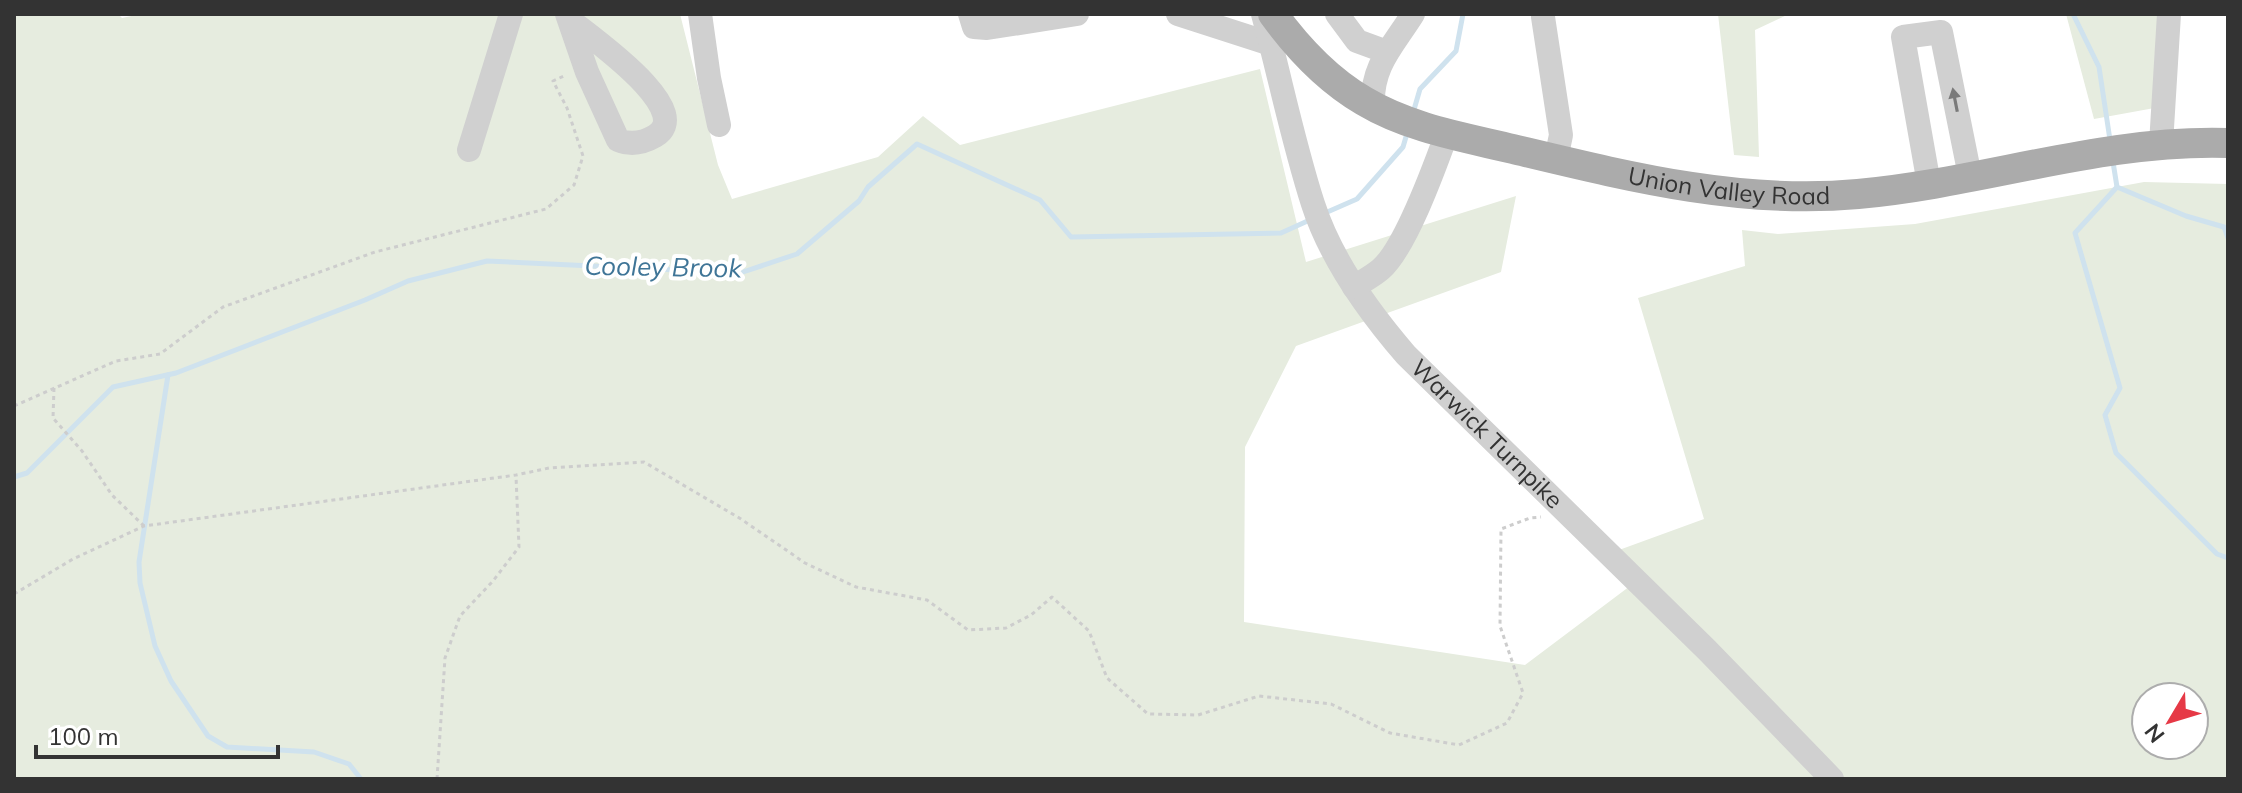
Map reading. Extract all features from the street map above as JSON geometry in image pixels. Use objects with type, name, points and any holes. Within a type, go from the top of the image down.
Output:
[{"type":"main road","name":"Union Valley Road","points":[[1272,29],[1373,106],[1411,123],[1666,184],[1780,197],[1860,194],[2139,145],[2228,143]]},
{"type":"street","points":[[469,150],[511,14]]},
{"type":"street","points":[[700,14],[719,125]]},
{"type":"street","points":[[970,14],[974,27],[987,28],[1077,14]]},
{"type":"street","points":[[1178,14],[1272,29]]},
{"type":"street","name":"Warwick Turnpike","points":[[1263,14],[1272,29],[1318,216],[1354,287],[1406,355],[1707,650],[1832,779]]},
{"type":"street","points":[[1337,14],[1357,41],[1387,52]]},
{"type":"street","points":[[1373,106],[1372,85],[1387,52],[1413,14]]},
{"type":"street","points":[[2161,144],[2169,14]]},
{"type":"street","points":[[1543,17],[1561,135],[1556,159]]},
{"type":"street","points":[[569,18],[635,73],[659,101],[665,117],[662,131],[638,143],[627,144],[618,140],[585,66],[569,18]]},
{"type":"street","points":[[1929,184],[1903,37],[1941,32],[1970,176]]},
{"type":"street","points":[[1354,287],[1382,268],[1403,236],[1447,133]]},
{"type":"path","points":[[14,406],[116,361],[160,354],[223,307],[375,252],[546,209],[574,185],[583,156],[567,108],[553,81],[585,66]]},
{"type":"path","points":[[54,388],[53,418],[112,495],[144,526]]},
{"type":"path","points":[[14,594],[73,559],[144,526],[549,468],[644,462],[741,519],[805,563],[856,587],[927,600],[968,630],[1006,628],[1031,615],[1052,597],[1089,631],[1107,678],[1148,714],[1198,715],[1259,696],[1331,704],[1390,733],[1459,745],[1507,723],[1523,693],[1500,626],[1501,529],[1530,518],[1568,514]]},
{"type":"path","points":[[437,779],[445,658],[460,616],[519,547],[516,475]]},
{"type":"shaded area","points":[[14,14],[118,14],[122,18],[141,14],[680,14],[718,165],[732,199],[878,157],[923,116],[960,145],[1260,69],[1306,262],[1516,196],[1501,272],[1296,346],[1245,447],[1244,622],[1525,665],[1638,580],[1608,554],[1704,519],[1638,298],[1745,266],[1742,230],[1778,234],[1915,224],[2144,182],[2228,184],[2228,779],[14,779]]},
{"type":"shaded area","points":[[1718,14],[1789,14],[1755,30],[1759,157],[1734,155]]},
{"type":"shaded area","points":[[2066,14],[2162,14],[2160,107],[2094,119]]},
{"type":"waterway","name":"Cooley Brook","points":[[1413,113],[1420,89],[1456,51],[1463,14]]},
{"type":"waterway","points":[[2073,14],[2099,67],[2110,140]]},
{"type":"waterway","name":"Cooley Brook","points":[[1325,213],[1357,199],[1403,147],[1408,130]]},
{"type":"waterway","name":"Cooley Brook","points":[[14,477],[27,473],[113,387],[176,373],[408,281],[487,261],[740,273],[797,254],[859,201],[868,187],[917,144],[1040,200],[1071,237],[1281,233],[1312,219]]},
{"type":"waterway","points":[[2113,162],[2117,187],[2186,216],[2224,227],[2228,238]]},
{"type":"waterway","points":[[2117,187],[2075,233],[2120,388],[2105,415],[2116,453],[2217,554],[2228,558]]},
{"type":"waterway","points":[[168,375],[139,562],[140,583],[155,646],[171,681],[208,736],[227,747],[314,752],[349,764],[361,779]]}]
